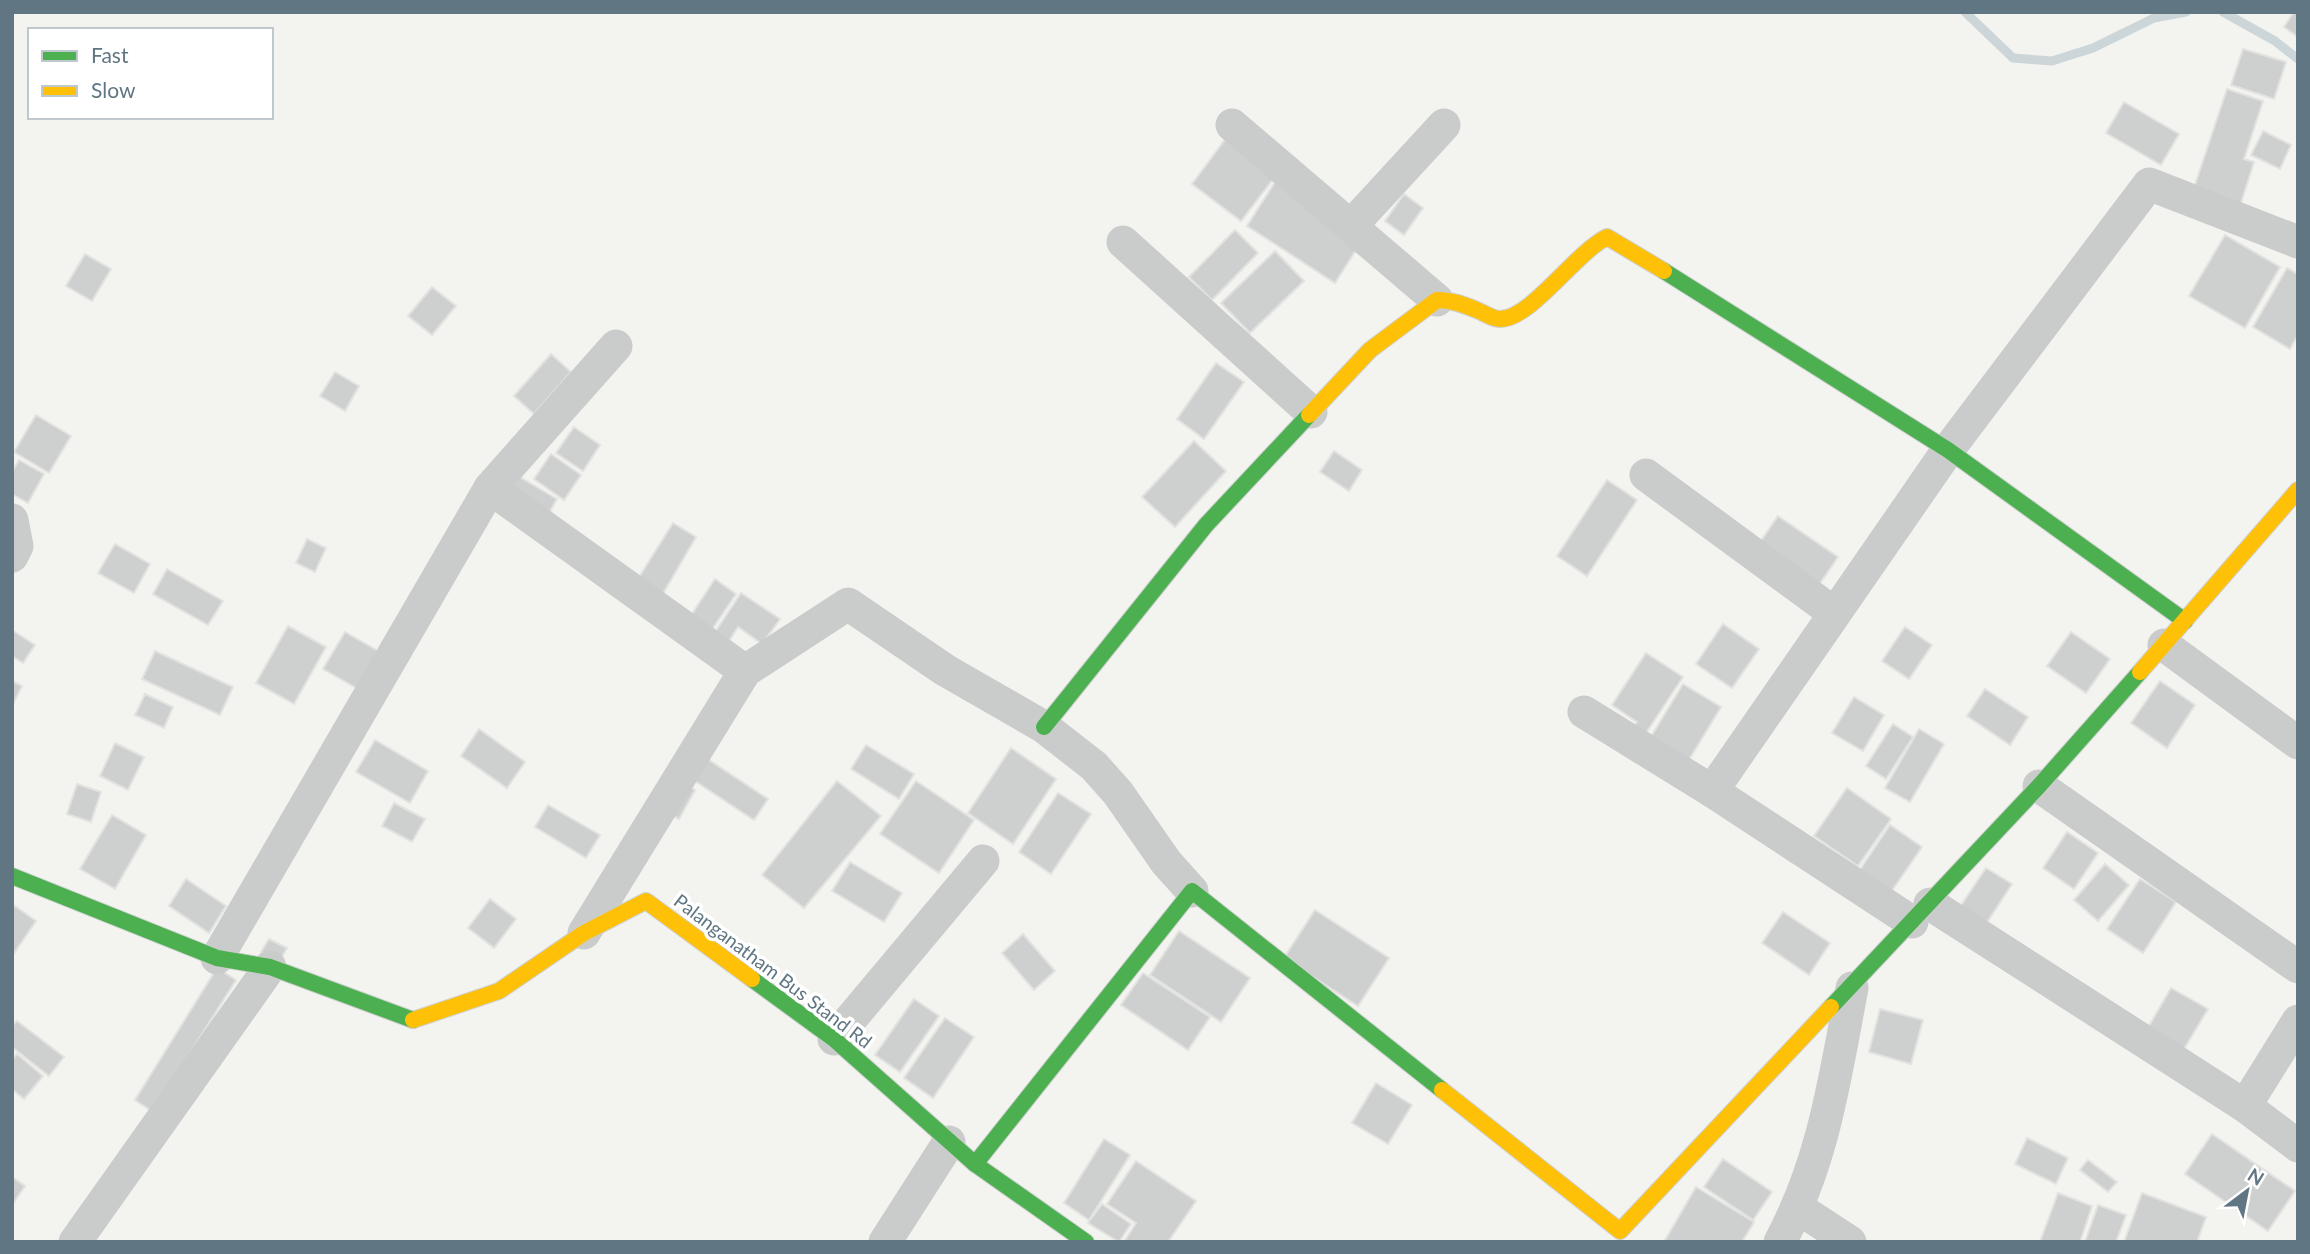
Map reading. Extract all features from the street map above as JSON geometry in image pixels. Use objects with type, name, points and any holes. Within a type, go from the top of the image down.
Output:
[{"type":"street","points":[[1351,226],[1444,124]]},
{"type":"street","points":[[1232,125],[1437,300]]},
{"type":"street","points":[[1712,791],[1948,450],[2149,184],[2298,242]]},
{"type":"street","points":[[1044,727],[1206,525],[1370,350],[1437,300],[1451,299],[1500,319],[1516,315],[1551,287],[1588,247],[1607,237],[1948,450],[2175,633],[2298,743]]},
{"type":"street","points":[[1123,242],[1311,412]]},
{"type":"street","points":[[217,958],[490,488],[616,346]]},
{"type":"street","points":[[1646,475],[1835,613]]},
{"type":"street","points":[[490,488],[746,671]]},
{"type":"street","points":[[584,933],[746,671],[848,604],[945,670],[1044,727],[1094,766],[1118,793],[1166,862],[1192,891],[1628,1237],[1852,988],[2039,786],[2298,490]]},
{"type":"street","points":[[12,520],[18,546],[12,556]]},
{"type":"street","points":[[1584,712],[1712,791],[2245,1106],[2298,1146]]},
{"type":"street","points":[[2039,786],[2298,967]]},
{"type":"street","points":[[834,1039],[983,861]]},
{"type":"street","name":"Palanganatham Bus Stand Rd","points":[[12,876],[217,958],[270,967],[414,1020],[499,991],[584,933],[646,901],[834,1039],[975,1164],[1086,1242]]},
{"type":"street","points":[[975,1164],[1192,891]]},
{"type":"street","points":[[75,1242],[270,967]]},
{"type":"street","points":[[1780,1242],[1798,1208],[1826,1127],[1852,988]]},
{"type":"street","points":[[2245,1106],[2298,1021]]},
{"type":"street","points":[[885,1242],[949,1142]]},
{"type":"street","points":[[1798,1208],[1850,1242]]},
{"type":"building","points":[[2294,12],[2298,12],[2298,37],[2284,27]]},
{"type":"building","points":[[2243,49],[2286,62],[2274,99],[2231,85]]},
{"type":"building","points":[[2227,89],[2263,101],[2244,159],[2254,162],[2240,206],[2193,191]]},
{"type":"building","points":[[2124,102],[2179,134],[2161,165],[2106,133]]},
{"type":"building","points":[[2263,131],[2291,145],[2280,169],[2251,155]]},
{"type":"building","points":[[1227,137],[1277,174],[1241,221],[1192,184]]},
{"type":"building","points":[[1275,182],[1363,239],[1335,283],[1247,226]]},
{"type":"building","points":[[1404,194],[1423,208],[1404,235],[1385,221]]},
{"type":"building","points":[[1235,230],[1258,253],[1212,300],[1189,277]]},
{"type":"building","points":[[2225,235],[2280,267],[2245,328],[2189,296]]},
{"type":"building","points":[[1275,251],[1304,281],[1250,333],[1221,303]]},
{"type":"building","points":[[85,254],[111,269],[92,301],[66,286]]},
{"type":"building","points":[[2287,268],[2298,274],[2298,335],[2290,349],[2253,327]]},
{"type":"building","points":[[432,287],[456,306],[432,335],[408,316]]},
{"type":"building","points":[[551,354],[571,372],[534,414],[514,396]]},
{"type":"building","points":[[1216,363],[1244,382],[1204,439],[1177,419]]},
{"type":"building","points":[[335,372],[359,386],[345,411],[320,396]]},
{"type":"building","points":[[36,415],[71,436],[49,473],[14,452]]},
{"type":"building","points":[[574,427],[600,445],[583,471],[556,453]]},
{"type":"building","points":[[1194,441],[1226,471],[1175,527],[1142,497]]},
{"type":"building","points":[[1334,451],[1362,470],[1349,491],[1320,472]]},
{"type":"building","points":[[551,454],[581,475],[564,500],[534,479]]},
{"type":"building","points":[[19,460],[44,474],[28,503],[12,494],[12,472]]},
{"type":"building","points":[[518,476],[557,499],[545,520],[506,497]]},
{"type":"building","points":[[1607,480],[1637,500],[1587,576],[1557,556]]},
{"type":"building","points":[[1778,516],[1838,557],[1814,592],[1754,551]]},
{"type":"building","points":[[673,523],[696,537],[661,597],[636,582]]},
{"type":"building","points":[[307,539],[326,548],[315,572],[296,563]]},
{"type":"building","points":[[115,544],[150,564],[134,593],[98,573]]},
{"type":"building","points":[[167,569],[223,601],[208,625],[153,594]]},
{"type":"building","points":[[715,579],[736,594],[707,637],[686,623]]},
{"type":"building","points":[[741,593],[780,619],[762,644],[738,627],[729,641],[715,632]]},
{"type":"building","points":[[1723,624],[1759,649],[1732,688],[1696,664]]},
{"type":"building","points":[[288,626],[326,647],[294,704],[256,683]]},
{"type":"building","points":[[1905,627],[1932,645],[1909,679],[1882,661]]},
{"type":"building","points":[[12,630],[35,645],[23,663],[12,656]]},
{"type":"building","points":[[345,632],[387,656],[365,693],[323,669]]},
{"type":"building","points":[[2071,632],[2110,659],[2086,693],[2047,666]]},
{"type":"building","points":[[155,651],[233,687],[220,715],[142,679]]},
{"type":"building","points":[[1646,653],[1683,677],[1640,742],[1629,735],[1637,722],[1612,705]]},
{"type":"building","points":[[12,681],[22,686],[12,706]]},
{"type":"building","points":[[2160,681],[2195,705],[2167,748],[2131,723]]},
{"type":"building","points":[[1683,684],[1721,707],[1687,763],[1649,740]]},
{"type":"building","points":[[1985,689],[2028,717],[2010,745],[1967,716]]},
{"type":"building","points":[[145,694],[173,707],[164,728],[135,715]]},
{"type":"building","points":[[1854,697],[1884,715],[1863,751],[1832,733]]},
{"type":"building","points":[[1893,724],[1913,737],[1886,779],[1866,766]]},
{"type":"building","points":[[479,729],[525,762],[507,788],[461,756]]},
{"type":"building","points":[[1919,729],[1944,744],[1910,802],[1885,788]]},
{"type":"building","points":[[375,740],[428,771],[410,803],[356,772]]},
{"type":"building","points":[[115,743],[144,757],[128,790],[100,776]]},
{"type":"building","points":[[866,745],[914,774],[899,799],[851,769]]},
{"type":"building","points":[[1011,748],[1056,779],[1013,844],[968,813]]},
{"type":"building","points":[[703,756],[768,799],[754,820],[689,777]]},
{"type":"building","points":[[837,781],[881,816],[804,908],[762,875]]},
{"type":"building","points":[[916,781],[974,820],[939,873],[880,834]]},
{"type":"building","points":[[77,784],[101,792],[91,822],[67,814]]},
{"type":"building","points":[[685,784],[695,790],[679,819],[669,813]]},
{"type":"building","points":[[1847,788],[1891,819],[1858,866],[1814,836]]},
{"type":"building","points":[[1058,793],[1091,814],[1051,874],[1019,852]]},
{"type":"building","points":[[394,803],[425,819],[412,842],[382,826]]},
{"type":"building","points":[[548,805],[600,835],[586,858],[535,827]]},
{"type":"building","points":[[112,815],[146,835],[115,889],[80,869]]},
{"type":"building","points":[[1890,825],[1922,847],[1891,892],[1859,871]]},
{"type":"building","points":[[2067,832],[2098,853],[2074,889],[2043,868]]},
{"type":"building","points":[[850,862],[902,893],[884,922],[832,891]]},
{"type":"building","points":[[2105,864],[2129,885],[2098,921],[2074,900]]},
{"type":"building","points":[[1986,868],[2012,884],[1982,930],[1956,913]]},
{"type":"building","points":[[186,879],[226,906],[209,933],[169,906]]},
{"type":"building","points":[[2140,879],[2176,902],[2143,953],[2107,929]]},
{"type":"building","points":[[490,899],[516,919],[494,948],[468,928]]},
{"type":"building","points":[[15,906],[36,921],[12,956],[12,910]]},
{"type":"building","points":[[1315,910],[1389,958],[1358,1006],[1284,958]]},
{"type":"building","points":[[1783,912],[1830,943],[1809,975],[1762,943]]},
{"type":"building","points":[[1179,931],[1250,978],[1221,1022],[1150,975]]},
{"type":"building","points":[[1023,934],[1055,971],[1034,990],[1002,953]]},
{"type":"building","points":[[269,939],[287,948],[279,962],[261,952]]},
{"type":"building","points":[[217,968],[236,980],[153,1112],[135,1100]]},
{"type":"building","points":[[1143,973],[1210,1017],[1188,1050],[1121,1005]]},
{"type":"building","points":[[2171,988],[2208,1009],[2181,1054],[2145,1033]]},
{"type":"building","points":[[914,999],[939,1016],[900,1072],[875,1055]]},
{"type":"building","points":[[1880,1009],[1923,1020],[1911,1064],[1869,1052]]},
{"type":"building","points":[[945,1018],[974,1037],[933,1098],[904,1078]]},
{"type":"building","points":[[17,1021],[64,1057],[49,1076],[12,1047],[12,1026]]},
{"type":"building","points":[[17,1054],[43,1076],[24,1099],[12,1089],[12,1060]]},
{"type":"building","points":[[1376,1083],[1412,1105],[1388,1144],[1352,1123]]},
{"type":"building","points":[[2212,1134],[2295,1191],[2268,1231],[2185,1174]]},
{"type":"building","points":[[2027,1138],[2068,1158],[2056,1184],[2015,1164]]},
{"type":"building","points":[[1104,1139],[1130,1155],[1089,1220],[1064,1203]]},
{"type":"building","points":[[1723,1159],[1772,1192],[1753,1220],[1704,1187]]},
{"type":"building","points":[[2088,1160],[2117,1182],[2108,1192],[2080,1170]]},
{"type":"building","points":[[1136,1161],[1196,1201],[1168,1242],[1124,1242],[1136,1223],[1107,1204]]},
{"type":"building","points":[[12,1177],[25,1186],[12,1205]]},
{"type":"building","points":[[1696,1187],[1754,1222],[1742,1242],[1664,1242]]},
{"type":"building","points":[[2058,1193],[2092,1206],[2080,1242],[2040,1242]]},
{"type":"building","points":[[2142,1193],[2206,1217],[2197,1242],[2124,1242]]},
{"type":"building","points":[[1102,1204],[1131,1224],[1119,1242],[1088,1223]]},
{"type":"building","points":[[2098,1205],[2126,1215],[2116,1242],[2085,1242]]},
{"type":"waterway","points":[[1965,12],[2013,58],[2052,61],[2093,48],[2154,18],[2186,12]]},
{"type":"waterway","points":[[2223,12],[2275,41],[2298,59]]},
{"type":"traffic: fast","points":[[1664,271],[1948,450],[2185,621]]},
{"type":"traffic: fast","points":[[1044,727],[1206,525],[1309,415]]},
{"type":"traffic: fast","points":[[1831,1007],[2039,786],[2140,672]]},
{"type":"traffic: fast","points":[[12,876],[217,958],[270,967],[413,1020]]},
{"type":"traffic: fast","points":[[975,1164],[1192,891],[1442,1090]]},
{"type":"traffic: fast","points":[[752,979],[834,1039],[975,1164],[1086,1242]]},
{"type":"traffic: slow","points":[[1309,415],[1370,350],[1437,300],[1458,303],[1497,319],[1512,316],[1539,298],[1594,245],[1607,237],[1664,271]]},
{"type":"traffic: slow","points":[[2140,672],[2298,490]]},
{"type":"traffic: slow","points":[[413,1020],[499,991],[584,933],[646,901],[752,979]]},
{"type":"traffic: slow","points":[[1442,1090],[1620,1231],[1831,1007]]}]
